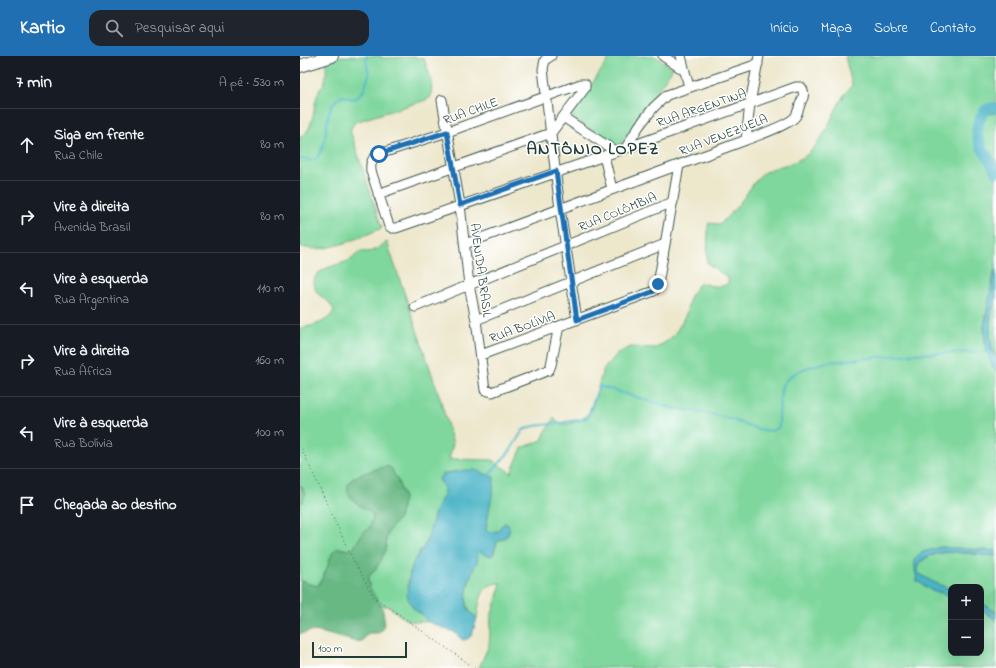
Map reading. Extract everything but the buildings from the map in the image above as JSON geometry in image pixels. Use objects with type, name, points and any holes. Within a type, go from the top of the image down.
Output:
[{"type":"main road","points":[[300,66],[332,56]]},
{"type":"street","points":[[550,56],[545,60],[544,64],[546,96],[560,209],[577,320]]},
{"type":"street","points":[[663,56],[685,71]]},
{"type":"street","points":[[682,56],[689,87]]},
{"type":"street","points":[[627,146],[639,126],[662,99],[674,92],[758,60]]},
{"type":"street","points":[[746,140],[750,103],[758,60]]},
{"type":"street","name":"RUA CHILE","points":[[378,194],[371,171],[371,162],[379,154],[447,132],[581,84],[585,84],[585,88],[563,117]]},
{"type":"street","name":"RUA ARGENTINA","points":[[378,194],[389,226],[396,228],[556,171],[604,156],[627,146],[796,87]]},
{"type":"street","name":"RUA VENEZUELA","points":[[465,244],[788,123],[795,117],[804,94],[801,87],[796,87]]},
{"type":"street","name":"AVENIDA BRASIL","points":[[442,100],[460,205],[469,285],[481,354],[484,388],[489,392],[492,392],[543,374],[549,370],[559,326]]},
{"type":"street","points":[[378,194],[551,133],[563,117],[615,151]]},
{"type":"street","points":[[604,156],[612,188]]},
{"type":"street","points":[[476,320],[665,244],[679,165]]},
{"type":"street","name":"RUA COLÔMBIA","points":[[415,307],[673,202]]},
{"type":"street","name":"RUA BOLÍVIA","points":[[481,354],[652,292],[656,289],[658,284],[665,244]]},
{"type":"path","points":[[300,445],[351,556],[374,596],[475,668]]},
{"type":"green space","points":[[342,56],[381,56],[381,58],[416,57],[424,59],[432,81],[431,97],[426,100],[355,122],[350,130],[382,228],[341,244],[319,249],[309,248],[300,246],[300,137],[309,128],[311,123],[319,90],[324,84],[325,80],[326,61]]},
{"type":"green space","points":[[611,56],[655,56],[673,68],[618,148],[570,116]]},
{"type":"green space","points":[[845,56],[996,56],[996,109],[983,110],[975,128],[996,179],[996,263],[984,327],[992,366],[996,371],[996,551],[941,547],[920,553],[915,571],[929,589],[948,595],[948,656],[984,656],[984,611],[996,620],[996,668],[479,668],[489,645],[491,617],[501,583],[489,586],[482,594],[477,618],[470,611],[467,604],[466,595],[479,550],[494,554],[497,542],[505,538],[509,526],[504,523],[498,531],[488,532],[486,528],[488,514],[456,471],[442,474],[439,479],[444,488],[444,495],[426,543],[414,561],[410,572],[408,583],[413,606],[428,622],[414,622],[406,620],[389,606],[381,606],[370,590],[368,578],[377,567],[386,548],[386,539],[389,530],[399,518],[404,498],[397,479],[382,468],[363,474],[350,481],[355,502],[372,513],[373,517],[369,530],[363,533],[353,549],[348,550],[338,548],[330,559],[318,586],[300,580],[300,503],[303,502],[302,486],[300,486],[300,328],[314,325],[323,321],[334,311],[330,304],[318,294],[315,288],[314,281],[316,276],[321,271],[352,259],[359,252],[372,251],[387,242],[440,398],[453,444],[449,459],[492,460],[511,473],[522,448],[542,440],[554,418],[559,424],[568,424],[582,419],[591,411],[603,370],[618,353],[630,347],[656,348],[669,340],[678,329],[686,314],[690,297],[697,286],[701,283],[715,286],[728,284],[728,278],[707,263],[709,223],[720,224],[739,204],[760,175],[769,170],[799,160],[810,152],[823,135],[840,101],[852,85]]},
{"type":"green space","points":[[996,113],[996,167],[984,142],[981,121],[984,116]]},
{"type":"green space","points":[[996,295],[996,357],[991,342],[990,326]]},
{"type":"green space","points":[[386,466],[391,468],[404,498],[399,518],[389,530],[386,539],[386,548],[381,561],[368,578],[370,589],[382,607],[384,621],[382,630],[378,633],[368,633],[362,641],[357,642],[320,632],[311,631],[300,634],[300,580],[318,586],[333,552],[338,548],[348,550],[353,549],[363,532],[369,529],[373,517],[372,513],[353,500],[348,490],[348,485],[351,480],[358,476]]},
{"type":"green space","points":[[300,486],[302,486],[305,494],[303,502],[300,503]]},
{"type":"green space","points":[[951,552],[996,556],[996,612],[984,604],[984,584],[948,584],[948,588],[933,582],[918,573],[918,564],[926,558],[937,554]]},
{"type":"water","points":[[996,109],[996,113],[986,115],[981,120],[980,127],[985,144],[996,167],[996,179],[979,142],[976,116],[983,110]]},
{"type":"water","points":[[996,263],[996,295],[990,320],[990,336],[993,352],[996,357],[996,371],[992,366],[985,345],[984,327]]},
{"type":"water","points":[[465,470],[475,470],[494,477],[494,485],[486,528],[488,532],[498,531],[504,523],[507,524],[510,529],[508,535],[497,542],[492,556],[485,555],[479,551],[477,562],[469,579],[466,600],[469,611],[477,618],[472,635],[464,640],[454,632],[428,622],[423,615],[414,609],[407,595],[410,572],[414,561],[426,543],[436,509],[444,495],[444,488],[439,479],[442,474]]},
{"type":"water","points":[[941,547],[996,551],[996,556],[945,552],[926,558],[918,564],[918,573],[933,582],[948,588],[948,595],[929,589],[917,581],[914,560],[920,553]]},
{"type":"water","points":[[984,604],[996,612],[996,620],[984,611]]},
{"type":"waterway","points":[[300,159],[314,160],[320,154],[323,146],[328,116],[336,101],[343,96],[353,99],[358,97],[364,90],[369,75],[366,61],[367,56]]},
{"type":"waterway","points":[[996,108],[983,112],[977,132],[978,139],[996,172]]},
{"type":"waterway","points":[[489,475],[510,451],[523,430],[534,426],[587,418],[599,386],[673,408],[724,417],[758,429],[771,431],[779,427],[782,386],[790,377],[809,367],[828,362],[912,354],[988,352]]},
{"type":"district","name":"ANTÔNIO LOPEZ","points":[[593,148]]},
{"type":"route","points":[[379,154],[447,132],[460,205],[556,171],[560,209],[577,320],[652,292],[656,289],[658,284]]}]
